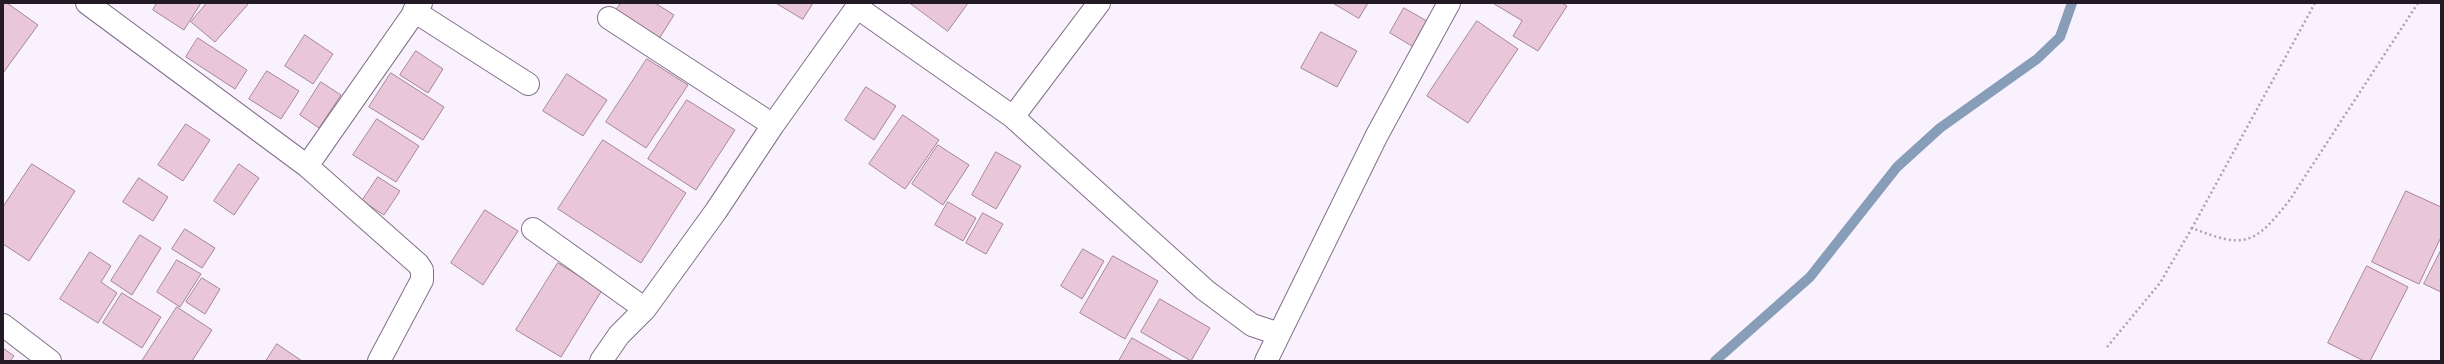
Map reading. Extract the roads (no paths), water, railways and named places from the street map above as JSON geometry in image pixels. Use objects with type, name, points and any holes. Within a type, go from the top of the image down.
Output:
[{"type":"street","points":[[87,3],[307,166],[422,270],[422,280],[379,361]]},
{"type":"street","points":[[1014,117],[1099,3]]},
{"type":"street","points":[[1266,361],[1377,135],[1449,3]]},
{"type":"street","points":[[601,361],[620,335],[645,310],[716,212],[773,126],[859,5],[1014,117],[1205,290],[1252,325],[1279,334]]},
{"type":"street","points":[[307,166],[418,7],[528,84]]},
{"type":"street","points":[[609,18],[773,126]]},
{"type":"street","points":[[533,229],[645,310]]},
{"type":"street","points":[[3,325],[50,361]]},
{"type":"waterway","points":[[1715,361],[1810,277],[1897,167],[1940,128],[2037,59],[2060,37],[2072,3]]}]
